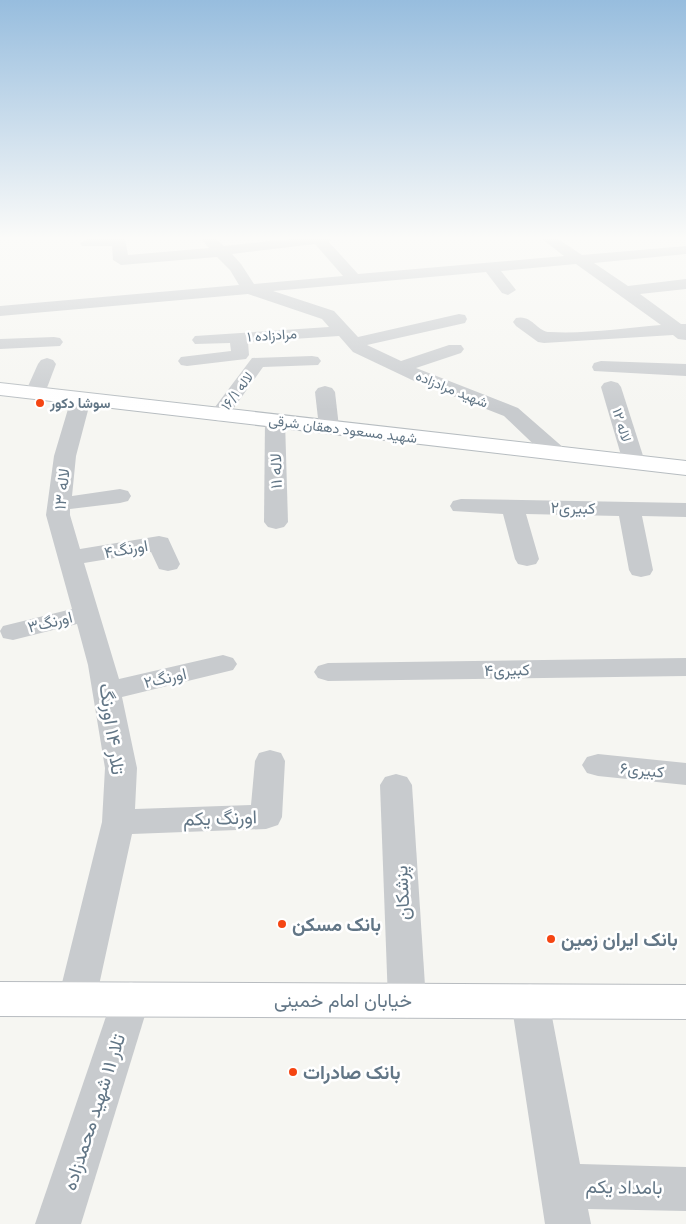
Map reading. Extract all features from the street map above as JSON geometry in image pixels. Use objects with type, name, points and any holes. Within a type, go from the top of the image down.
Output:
[{"type":"main road","name":"شهید مسعود دهقان شرقی","points":[[0,389],[686,468]]},
{"type":"main road","name":"خیابان امام خمینی","points":[[0,999],[686,1002]]},
{"type":"street","points":[[0,311],[114,308],[199,296]]},
{"type":"street","name":"شهید مرادزاده","points":[[271,296],[328,315],[359,348],[400,367],[511,412],[557,454]]},
{"type":"street","points":[[631,296],[684,332]]},
{"type":"street","name":"مرادزاده ۱","points":[[201,340],[349,337],[459,319]]},
{"type":"street","points":[[522,322],[544,338],[684,332]]},
{"type":"street","points":[[187,361],[240,355],[238,338]]},
{"type":"street","points":[[0,344],[54,342]]},
{"type":"street","points":[[400,367],[455,349]]},
{"type":"street","name":"لاله ۱۶/۱","points":[[219,415],[258,362],[312,361]]},
{"type":"street","points":[[35,393],[47,364]]},
{"type":"street","points":[[601,367],[686,370]]},
{"type":"street","name":"لاله ۱۲","points":[[611,387],[634,462]]},
{"type":"street","points":[[325,392],[329,427]]},
{"type":"street","name":"لاله ۱۳","points":[[75,568],[58,515],[65,456],[80,399]]},
{"type":"street","name":"لاله ۱۱","points":[[275,421],[276,522]]},
{"type":"street","points":[[59,504],[120,496]]},
{"type":"street","name":"کبیری۲","points":[[460,506],[686,510]]},
{"type":"street","points":[[512,507],[527,560]]},
{"type":"street","points":[[629,509],[641,570]]},
{"type":"street","name":"اورنگ۴","points":[[75,568],[159,543],[168,564]]},
{"type":"street","name":"تلار ۱۴ اورنگ","points":[[75,568],[102,665],[121,768],[118,822],[77,999]]},
{"type":"street","name":"اورنگ۳","points":[[13,632],[88,613]]},
{"type":"street","name":"اورنگ۲","points":[[107,691],[223,664]]},
{"type":"street","name":"کبیری۴","points":[[328,672],[686,667]]},
{"type":"street","name":"اورنگ یکم","points":[[118,822],[266,817],[270,761]]},
{"type":"street","name":"کبیری۶","points":[[598,765],[686,774]]},
{"type":"street","name":"پزشکان","points":[[396,785],[407,1000]]},
{"type":"street","name":"تلار ۱۱ شهید محمدزاده","points":[[58,1224],[131,999]]},
{"type":"street","points":[[530,1001],[565,1205]]},
{"type":"street","name":"بامداد یکم","points":[[565,1205],[686,1189]]},
{"type":"place","name":"سوشا دکور","points":[[40,403]]},
{"type":"place","name":"بانک مسکن","points":[[282,924]]},
{"type":"place","name":"بانک ایران زمین","points":[[551,939]]},
{"type":"place","name":"بانک صادرات","points":[[293,1072]]}]
